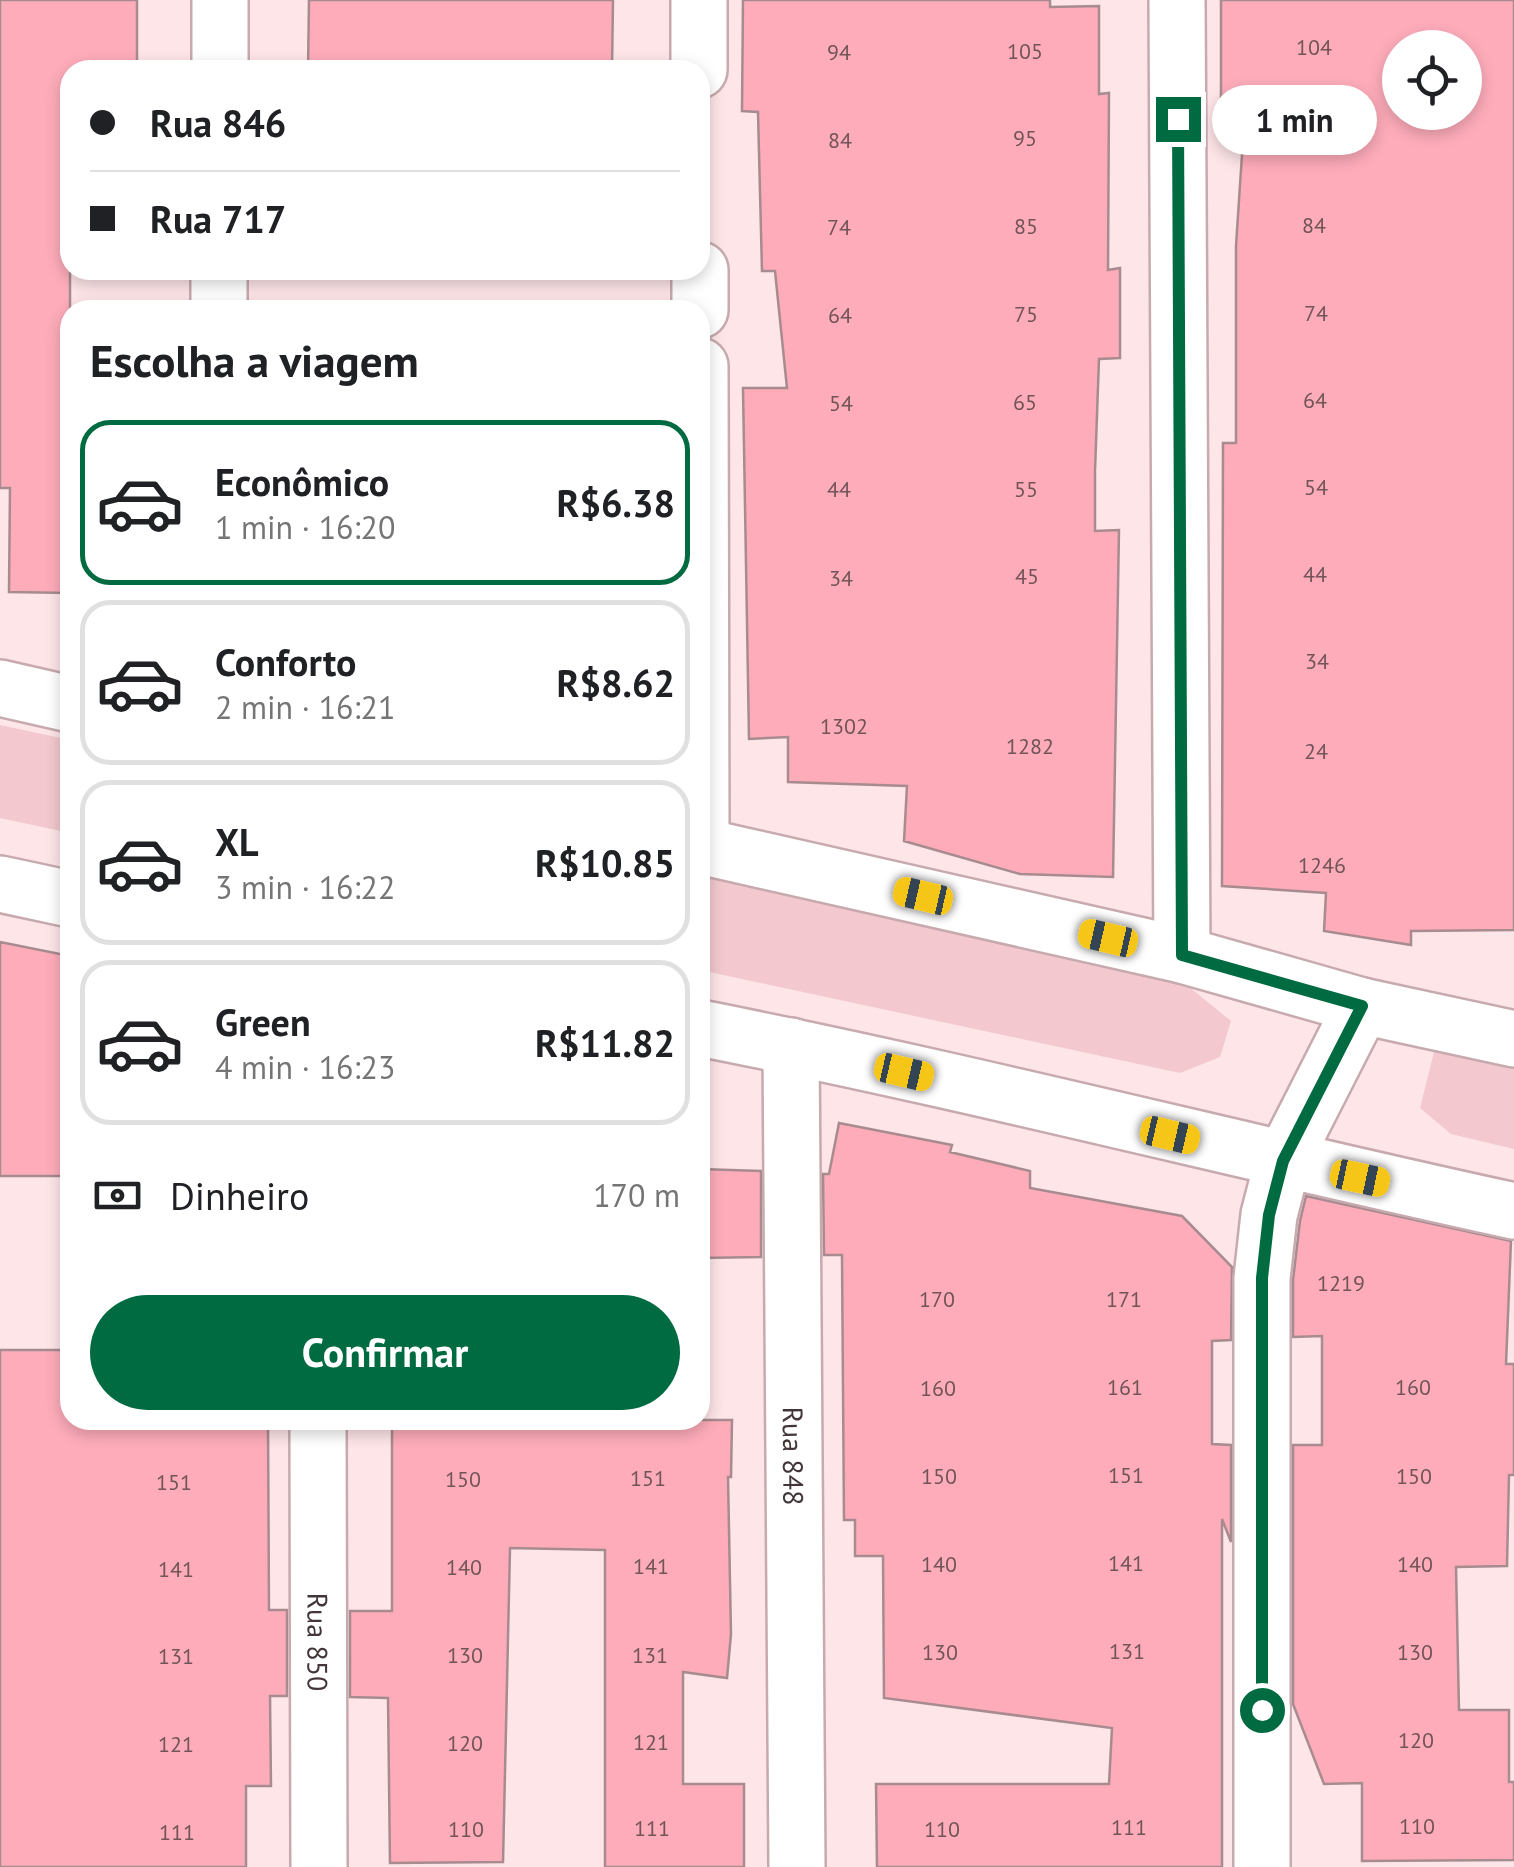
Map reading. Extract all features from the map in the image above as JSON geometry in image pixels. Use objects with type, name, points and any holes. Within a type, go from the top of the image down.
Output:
[{"type":"street","points":[[220,0],[220,60]]},
{"type":"street","points":[[699,0],[699,60]]},
{"type":"street","points":[[1177,0],[1182,955]]},
{"type":"street","points":[[0,688],[60,702]]},
{"type":"street","points":[[710,848],[1182,955],[1362,1006],[1514,1039]]},
{"type":"street","points":[[0,884],[60,897]]},
{"type":"street","points":[[1262,1867],[1262,1278],[1269,1215],[1283,1161],[1362,1006]]},
{"type":"street","points":[[710,1030],[1514,1211]]},
{"type":"street","name":"Rua 848","points":[[790,1046],[797,1867]]},
{"type":"street","name":"Rua 850","points":[[318,1430],[319,1867]]},
{"type":"shaded area","points":[[0,725],[60,738],[60,831],[0,818]]},
{"type":"shaded area","points":[[710,877],[1183,982],[1231,1021],[1220,1057],[1180,1073],[710,972]]},
{"type":"shaded area","points":[[1471,1044],[1514,1055],[1514,1149],[1451,1134],[1420,1108],[1434,1052]]},
{"type":"building","points":[[0,0],[137,0],[137,60],[60,60],[60,280],[70,280],[70,300],[60,300],[60,593],[9,592],[10,488],[0,488]]},
{"type":"building","points":[[309,0],[613,0],[612,60],[308,60]]},
{"type":"building","points":[[743,0],[1050,0],[1050,7],[1099,6],[1099,94],[1109,93],[1108,270],[1120,268],[1120,358],[1099,359],[1095,471],[1095,531],[1119,530],[1113,877],[1020,874],[904,841],[907,786],[788,782],[788,737],[749,739],[743,388],[787,388],[775,271],[762,271],[758,112],[742,111]]},
{"type":"building","points":[[1221,0],[1514,0],[1514,930],[1411,931],[1411,945],[1324,931],[1326,893],[1222,886],[1223,443],[1236,443],[1236,246],[1244,124],[1221,123]]},
{"type":"building","points":[[0,942],[60,954],[60,1176],[0,1176]]},
{"type":"building","points":[[839,1123],[952,1145],[950,1152],[1030,1171],[1030,1188],[1182,1216],[1232,1267],[1231,1340],[1212,1341],[1212,1444],[1231,1445],[1231,1542],[1222,1519],[1222,1867],[877,1867],[876,1784],[1109,1784],[1112,1728],[884,1698],[883,1556],[855,1556],[855,1520],[844,1520],[842,1255],[824,1255],[823,1174],[829,1174]]},
{"type":"building","points":[[710,1169],[761,1171],[761,1257],[710,1258]]},
{"type":"building","points":[[1306,1196],[1511,1241],[1506,1364],[1514,1364],[1514,1475],[1509,1475],[1507,1566],[1456,1567],[1459,1710],[1509,1710],[1514,1860],[1362,1861],[1362,1783],[1324,1784],[1293,1704],[1293,1445],[1322,1445],[1322,1336],[1293,1337],[1293,1280]]},
{"type":"building","points":[[0,1350],[60,1350],[60,1430],[268,1430],[269,1610],[287,1610],[287,1696],[270,1696],[271,1786],[246,1786],[246,1867],[0,1867]]},
{"type":"building","points":[[710,1420],[732,1420],[728,1477],[731,1634],[727,1678],[683,1672],[683,1784],[744,1784],[744,1867],[605,1867],[605,1550],[510,1548],[503,1862],[390,1863],[388,1698],[350,1697],[350,1611],[392,1611],[392,1430],[710,1430]]},
{"type":"route","points":[[1178,119],[1182,955],[1362,1006],[1283,1161],[1266,1236],[1262,1278],[1262,1710]]}]
